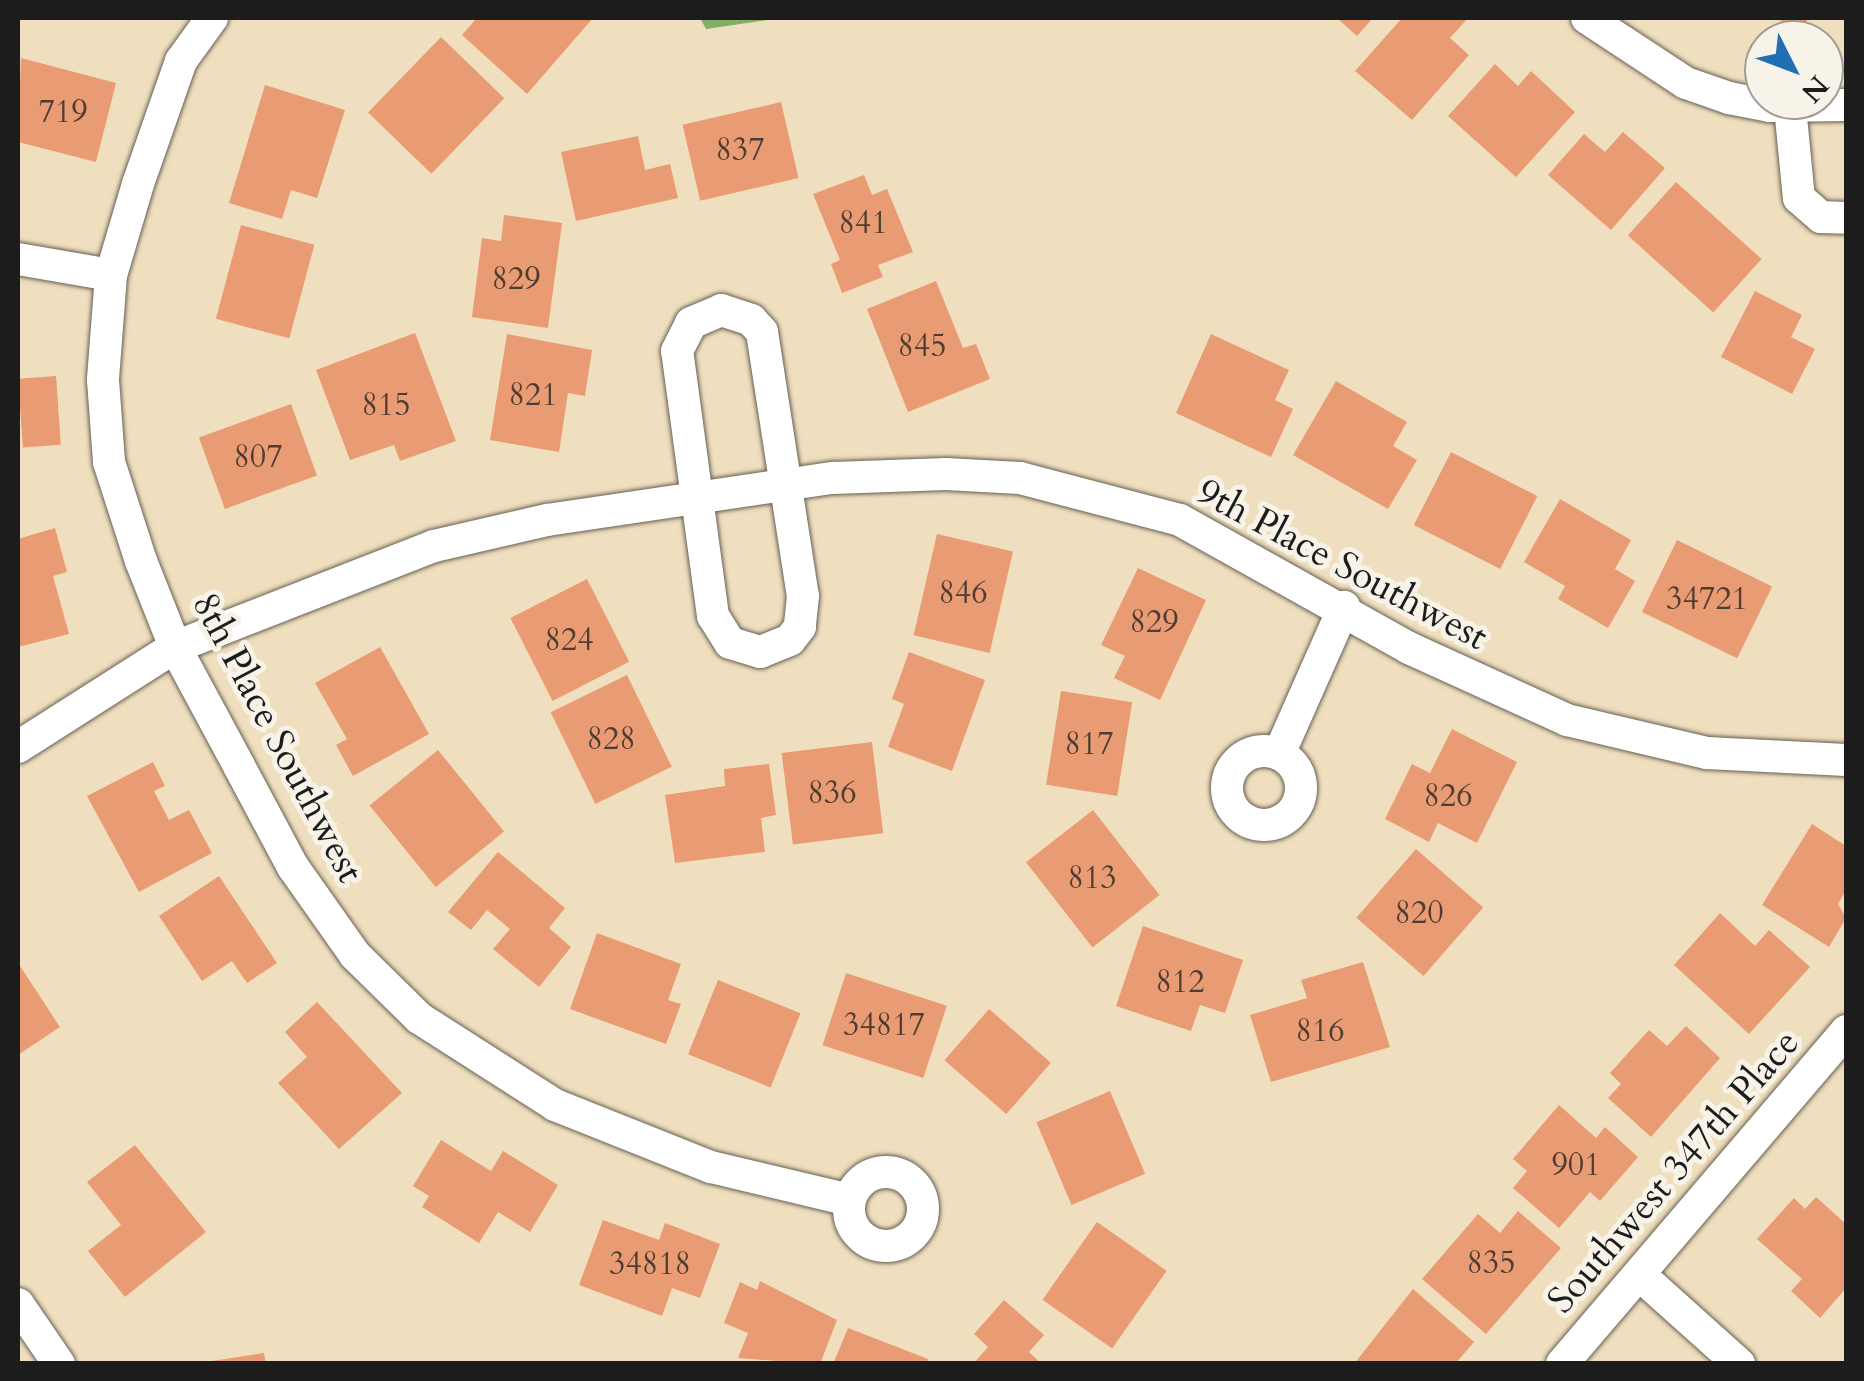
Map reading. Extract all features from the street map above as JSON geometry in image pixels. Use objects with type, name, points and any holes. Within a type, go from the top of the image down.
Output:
[{"type":"street","name":"8th Place Southwest","points":[[212,18],[181,61],[111,275],[103,380],[109,462],[175,646],[293,866],[355,955],[418,1018],[555,1105],[712,1167],[850,1200]]},
{"type":"street","points":[[1587,18],[1686,83],[1744,96]]},
{"type":"street","points":[[1791,120],[1799,198],[1821,217],[1846,218]]},
{"type":"street","points":[[18,258],[111,275]]},
{"type":"street","points":[[721,310],[751,320],[762,332],[804,611],[790,640],[760,652],[730,643],[713,616],[697,498],[677,351],[692,323],[721,310]]},
{"type":"street","name":"9th Place Southwest","points":[[18,747],[175,646],[434,546],[786,485],[946,474],[1020,478],[1096,493],[1180,520],[1471,680],[1567,720],[1707,753],[1846,760]]},
{"type":"street","points":[[1279,754],[1344,607]]},
{"type":"street","name":"Southwest 347th Place","points":[[1562,1364],[1641,1276],[1846,1031]]},
{"type":"street","points":[[1641,1276],[1739,1364]]},
{"type":"street","points":[[18,1304],[59,1364]]},
{"type":"green space","points":[[700,18],[781,18],[706,29]]},
{"type":"building","points":[[477,18],[593,18],[527,94],[462,35]]},
{"type":"building","points":[[1337,18],[1373,18],[1357,36]]},
{"type":"building","points":[[1402,18],[1468,18],[1450,38],[1469,55],[1412,120],[1355,71]]},
{"type":"building","points":[[1773,18],[1808,18],[1807,20]]},
{"type":"building","points":[[441,37],[504,98],[431,174],[368,113]]},
{"type":"building","points":[[21,58],[116,83],[96,162],[18,142]]},
{"type":"building","points":[[1495,64],[1518,86],[1531,71],[1575,112],[1516,177],[1448,116]]},
{"type":"building","points":[[265,85],[345,110],[317,198],[291,190],[282,219],[229,203]]},
{"type":"building","points":[[781,102],[799,178],[700,201],[683,125]]},
{"type":"building","points":[[1623,132],[1665,168],[1611,230],[1548,175],[1584,134],[1605,152]]},
{"type":"building","points":[[638,136],[645,170],[670,164],[678,198],[576,221],[561,152]]},
{"type":"building","points":[[864,175],[872,195],[887,189],[913,252],[878,265],[883,277],[842,293],[831,264],[840,260],[813,194]]},
{"type":"building","points":[[1676,182],[1761,259],[1713,312],[1628,236]]},
{"type":"building","points":[[504,215],[562,223],[548,328],[472,317],[482,238],[501,241]]},
{"type":"building","points":[[241,225],[314,245],[289,338],[216,319]]},
{"type":"building","points":[[936,281],[963,348],[976,344],[990,379],[908,412],[867,309]]},
{"type":"building","points":[[1755,291],[1802,315],[1791,337],[1815,349],[1792,394],[1721,357]]},
{"type":"building","points":[[415,333],[456,441],[400,461],[394,445],[350,460],[316,370]]},
{"type":"building","points":[[507,334],[592,350],[585,396],[568,393],[559,452],[490,440]]},
{"type":"building","points":[[1211,334],[1289,370],[1275,400],[1293,409],[1271,457],[1176,413]]},
{"type":"building","points":[[56,376],[61,445],[23,447],[18,379]]},
{"type":"building","points":[[1336,381],[1407,422],[1393,446],[1417,460],[1388,509],[1293,455]]},
{"type":"building","points":[[291,404],[317,475],[225,509],[199,438]]},
{"type":"building","points":[[1451,452],[1537,496],[1500,569],[1414,525]]},
{"type":"building","points":[[1560,499],[1631,540],[1615,569],[1635,581],[1608,628],[1558,599],[1565,586],[1524,562]]},
{"type":"building","points":[[55,528],[67,572],[53,576],[69,634],[18,647],[18,539]]},
{"type":"building","points":[[937,534],[1013,552],[990,653],[914,635]]},
{"type":"building","points":[[1677,540],[1772,586],[1737,658],[1642,612]]},
{"type":"building","points":[[1138,568],[1206,600],[1160,700],[1114,678],[1125,656],[1101,645]]},
{"type":"building","points":[[587,579],[629,662],[553,701],[510,618]]},
{"type":"building","points":[[380,647],[429,734],[353,776],[336,745],[347,739],[315,683]]},
{"type":"building","points":[[909,652],[985,680],[952,771],[888,747],[904,704],[892,699]]},
{"type":"building","points":[[627,675],[672,767],[595,804],[551,712]]},
{"type":"building","points":[[1061,691],[1132,702],[1117,796],[1046,785]]},
{"type":"building","points":[[1452,729],[1517,762],[1477,843],[1438,823],[1429,842],[1385,819],[1412,764],[1430,773]]},
{"type":"building","points":[[872,742],[883,833],[793,844],[782,753]]},
{"type":"building","points":[[438,750],[504,832],[436,887],[370,805]]},
{"type":"building","points":[[153,762],[165,786],[154,791],[169,820],[189,810],[212,853],[139,892],[87,796]]},
{"type":"building","points":[[769,764],[776,815],[761,818],[765,852],[675,863],[665,795],[725,786],[724,769]]},
{"type":"building","points":[[1093,810],[1159,895],[1093,947],[1026,862]]},
{"type":"building","points":[[1812,824],[1846,846],[1846,890],[1838,904],[1846,918],[1829,947],[1762,905]]},
{"type":"building","points":[[1416,849],[1483,907],[1423,976],[1356,918]]},
{"type":"building","points":[[498,852],[565,908],[549,928],[571,947],[539,987],[493,949],[510,929],[487,910],[471,930],[448,912]]},
{"type":"building","points":[[219,876],[277,963],[247,983],[232,961],[202,981],[159,916]]},
{"type":"building","points":[[1720,913],[1755,946],[1769,930],[1810,967],[1749,1034],[1674,965]]},
{"type":"building","points":[[1143,926],[1243,960],[1225,1013],[1200,1005],[1191,1031],[1116,1006]]},
{"type":"building","points":[[597,933],[681,964],[668,1000],[681,1004],[666,1044],[570,1009]]},
{"type":"building","points":[[1363,962],[1390,1047],[1271,1082],[1250,1015],[1307,998],[1301,980]]},
{"type":"building","points":[[18,963],[60,1027],[18,1055]]},
{"type":"building","points":[[846,973],[947,1006],[923,1078],[823,1045]]},
{"type":"building","points":[[718,980],[801,1013],[771,1088],[688,1054]]},
{"type":"building","points":[[317,1002],[402,1093],[339,1149],[278,1083],[307,1057],[285,1032]]},
{"type":"building","points":[[989,1009],[1051,1063],[1006,1114],[944,1060]]},
{"type":"building","points":[[1686,1026],[1720,1058],[1651,1137],[1608,1098],[1621,1084],[1610,1073],[1649,1030],[1667,1046]]},
{"type":"building","points":[[1110,1091],[1145,1174],[1072,1205],[1036,1122]]},
{"type":"building","points":[[1559,1105],[1596,1138],[1605,1127],[1638,1157],[1600,1201],[1590,1192],[1559,1228],[1513,1188],[1527,1171],[1513,1159]]},
{"type":"building","points":[[441,1140],[491,1171],[503,1151],[558,1185],[530,1232],[498,1212],[479,1243],[422,1207],[429,1196],[413,1186]]},
{"type":"building","points":[[135,1145],[206,1232],[125,1297],[88,1251],[121,1225],[87,1182]]},
{"type":"building","points":[[1816,1197],[1846,1224],[1846,1288],[1820,1318],[1791,1291],[1802,1279],[1757,1239],[1794,1198],[1805,1209]]},
{"type":"building","points":[[1518,1211],[1561,1248],[1486,1334],[1422,1279],[1478,1214],[1500,1233]]},
{"type":"building","points":[[603,1220],[659,1240],[665,1223],[720,1244],[700,1298],[672,1288],[662,1316],[579,1285]]},
{"type":"building","points":[[1097,1222],[1167,1271],[1112,1349],[1043,1300]]},
{"type":"building","points":[[760,1281],[837,1320],[820,1364],[738,1358],[748,1333],[724,1323],[740,1282],[757,1290]]},
{"type":"building","points":[[1413,1289],[1474,1342],[1455,1364],[1354,1364]]},
{"type":"building","points":[[1004,1300],[1044,1335],[1029,1352],[1042,1364],[973,1364],[988,1347],[974,1334]]},
{"type":"building","points":[[848,1328],[928,1359],[927,1364],[833,1364]]},
{"type":"building","points":[[264,1353],[266,1364],[212,1364],[212,1361]]}]
